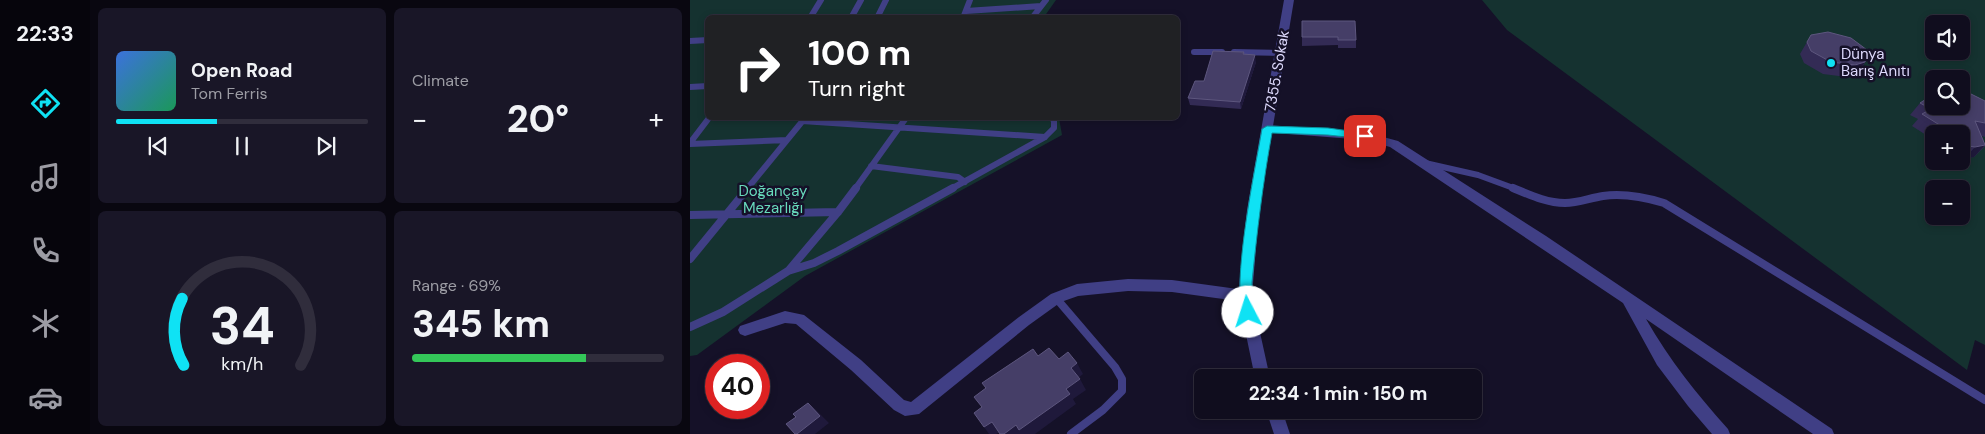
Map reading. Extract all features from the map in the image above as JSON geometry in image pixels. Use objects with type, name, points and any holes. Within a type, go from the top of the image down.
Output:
[{"type":"street","name":"7355. Sokak","points":[[1260,369],[1245,296],[1253,210],[1289,0]]},
{"type":"street","points":[[1267,129],[1365,136],[1394,144],[1826,434]]},
{"type":"street","points":[[745,330],[786,317],[799,320],[856,365],[899,405],[905,409],[914,409],[1024,321],[1056,298],[1077,290],[1128,285],[1172,286],[1245,296]]},
{"type":"street","points":[[1627,299],[1662,360],[1693,401],[1722,434]]},
{"type":"street","points":[[1277,419],[1282,434]]},
{"type":"lane","points":[[812,15],[821,0]]},
{"type":"lane","points":[[853,15],[861,0]]},
{"type":"lane","points":[[878,15],[886,0]]},
{"type":"lane","points":[[970,0],[965,14],[1041,6]]},
{"type":"lane","points":[[1034,15],[1046,0]]},
{"type":"lane","points":[[690,41],[705,40]]},
{"type":"lane","points":[[1194,52],[1280,53]]},
{"type":"lane","points":[[690,87],[705,86]]},
{"type":"lane","points":[[690,144],[708,120]]},
{"type":"lane","points":[[690,259],[803,120]]},
{"type":"lane","points":[[815,120],[899,128],[1045,137]]},
{"type":"lane","points":[[788,272],[838,212],[905,120]]},
{"type":"lane","points":[[690,326],[723,312],[788,272],[814,263],[838,251],[1045,137],[1054,128],[1054,120]]},
{"type":"lane","points":[[690,144],[787,140]]},
{"type":"lane","points":[[1423,162],[1487,177],[1525,194],[1551,202],[1575,204],[1597,197],[1624,195],[1644,196],[1664,203],[1985,400]]},
{"type":"lane","points":[[871,166],[958,177],[965,182]]},
{"type":"lane","points":[[690,215],[838,212]]},
{"type":"lane","points":[[1056,298],[1115,367],[1122,379],[1122,391],[1103,410],[1071,434]]},
{"type":"green space","name":"Doğançay Mezarlığı","points":[[690,0],[1056,0],[1045,15],[705,15],[705,120],[1059,120],[1062,135],[805,276],[697,355],[690,356]]},
{"type":"green space","points":[[1482,0],[1985,0],[1985,345],[1975,340],[1967,370],[1507,30]]},
{"type":"building","points":[[1302,21],[1355,21],[1356,40],[1338,40],[1338,37],[1302,37]]},
{"type":"building","points":[[1828,32],[1851,38],[1867,50],[1868,58],[1865,62],[1855,65],[1831,62],[1811,51],[1807,42],[1811,35]]},
{"type":"building","points":[[1213,51],[1244,52],[1243,54],[1255,55],[1240,102],[1188,98],[1195,81],[1204,81]]},
{"type":"building","points":[[1970,94],[1985,101],[1985,123],[1975,121],[1985,145],[1970,146],[1970,125],[1940,125],[1922,114],[1925,112],[1925,115],[1970,115]]},
{"type":"building","points":[[1049,348],[1059,359],[1068,352],[1077,363],[1071,368],[1080,379],[1066,389],[1070,394],[1019,430],[1016,425],[1004,434],[1000,434],[992,422],[984,427],[974,413],[982,407],[974,397],[986,388],[982,383],[1033,349],[1038,356]]},
{"type":"building","points":[[808,403],[820,416],[795,434],[786,424],[796,417],[793,414]]},
{"type":"place","name":"Dünya Barış Anıtı","points":[[1831,63]]},
{"type":"route","points":[[1248,312],[1245,296],[1253,210],[1267,129],[1365,136]]}]
